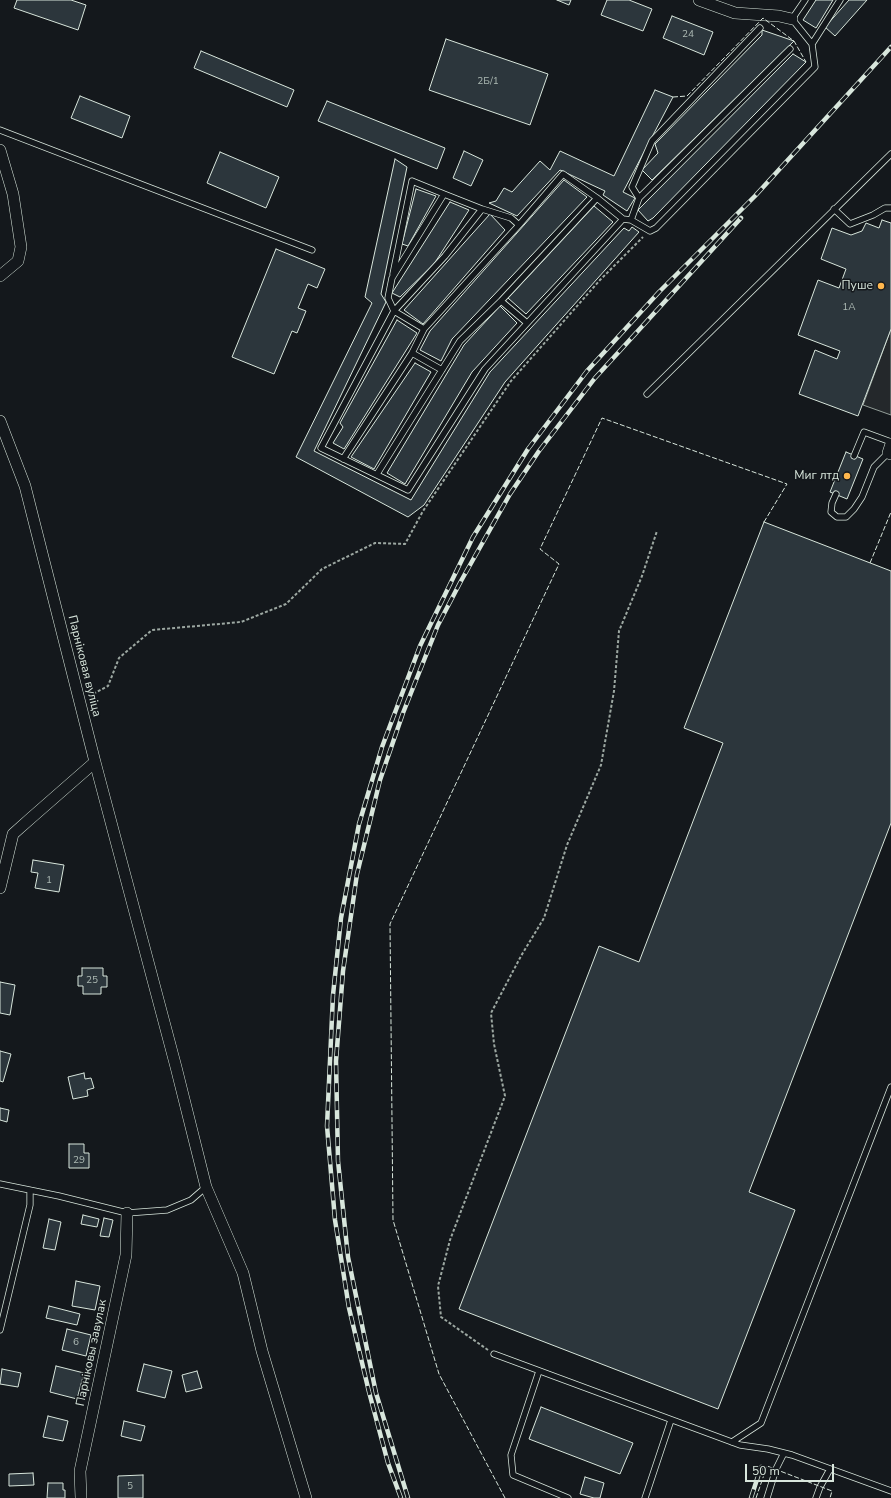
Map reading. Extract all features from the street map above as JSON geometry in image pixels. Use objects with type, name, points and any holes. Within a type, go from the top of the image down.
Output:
[{"type":"street","points":[[699,0],[736,13],[779,16],[792,19]]},
{"type":"street","points":[[0,150],[13,194],[21,247],[18,261],[0,276]]},
{"type":"street","name":"Парніковая вуліца","points":[[0,421],[25,486],[79,701],[176,1067],[206,1187],[243,1273],[262,1351],[306,1498]]},
{"type":"street","points":[[0,888],[13,834],[51,799],[95,762]]},
{"type":"street","name":"Парніковы завулак","points":[[80,1498],[80,1471],[126,1255],[127,1213]]},
{"type":"lane","points":[[344,459],[412,353],[424,329],[519,225],[563,174],[623,219],[631,220],[650,231],[656,228],[815,67],[812,44],[792,19],[805,0]]},
{"type":"lane","points":[[812,44],[840,0]]},
{"type":"lane","points":[[639,198],[632,187],[652,140],[760,28]]},
{"type":"lane","points":[[631,220],[639,198],[790,49]]},
{"type":"lane","points":[[0,130],[312,250]]},
{"type":"lane","points":[[646,394],[891,154]]},
{"type":"lane","points":[[424,329],[394,311],[388,298],[412,182],[482,209],[511,218],[519,225]]},
{"type":"lane","points":[[392,278],[444,194]]},
{"type":"lane","points":[[377,474],[460,341],[501,301],[597,198]]},
{"type":"lane","points":[[834,210],[850,224],[873,215],[885,208],[891,208]]},
{"type":"lane","points":[[482,209],[445,256],[394,311],[321,448],[408,490],[485,369],[623,219]]},
{"type":"lane","points":[[501,301],[527,323]]},
{"type":"lane","points":[[412,353],[442,370]]},
{"type":"lane","points":[[836,494],[832,503],[831,512],[837,517],[846,516],[854,509],[862,496],[874,466],[890,448],[864,432],[854,456]]},
{"type":"lane","points":[[732,1442],[761,1423],[891,1087]]},
{"type":"lane","points":[[0,1184],[127,1213],[167,1210],[191,1200],[206,1187]]},
{"type":"lane","points":[[0,1330],[30,1205],[30,1190]]},
{"type":"lane","points":[[494,1354],[740,1445],[784,1453],[891,1491]]},
{"type":"lane","points":[[539,1371],[511,1455],[513,1475],[568,1498]]},
{"type":"lane","points":[[645,1498],[671,1420]]},
{"type":"lane","points":[[767,1498],[776,1469],[784,1453]]},
{"type":"lane","points":[[816,1498],[820,1486],[830,1469]]},
{"type":"path","points":[[79,701],[108,686],[119,658],[152,630],[241,622],[286,604],[322,569],[375,543],[405,544],[423,511],[511,381],[600,280],[650,231]]},
{"type":"path","points":[[494,1354],[441,1317],[438,1286],[450,1240],[505,1096],[494,1044],[491,1014],[521,956],[544,918],[567,845],[601,765],[614,691],[619,631],[642,576],[657,531]]},
{"type":"shaded area","points":[[891,329],[891,415],[863,405]]},
{"type":"building","points":[[17,0],[71,0],[86,5],[78,30],[14,8]]},
{"type":"building","points":[[557,0],[571,0],[569,5]]},
{"type":"building","points":[[607,0],[629,0],[652,9],[643,31],[601,15]]},
{"type":"building","points":[[816,0],[833,0],[816,28],[803,20]]},
{"type":"building","points":[[849,0],[867,0],[835,36],[825,27]]},
{"type":"building","points":[[672,16],[713,32],[704,55],[663,38]]},
{"type":"building","points":[[762,30],[794,41],[652,180],[642,170],[658,153],[655,144],[762,35]]},
{"type":"building","points":[[446,39],[548,74],[530,125],[429,90]]},
{"type":"building","points":[[201,51],[294,90],[287,107],[194,68]]},
{"type":"building","points":[[793,54],[806,62],[653,218],[648,221],[638,210]]},
{"type":"building","points":[[655,90],[673,97],[623,192],[635,198],[627,211],[603,195],[605,191],[560,170],[517,216],[489,203],[496,201],[504,188],[512,192],[540,161],[550,170],[560,151],[614,176]]},
{"type":"building","points":[[80,96],[130,116],[122,138],[71,118]]},
{"type":"building","points":[[327,101],[445,148],[437,169],[318,121]]},
{"type":"building","points":[[464,151],[483,160],[471,186],[453,178]]},
{"type":"building","points":[[220,152],[279,177],[266,208],[207,183]]},
{"type":"building","points":[[395,159],[407,167],[381,294],[386,302],[314,451],[411,500],[490,372],[624,228],[629,231],[632,227],[639,232],[505,382],[424,505],[408,517],[296,457],[372,303],[365,297]]},
{"type":"building","points":[[564,180],[587,197],[452,339],[441,361],[420,350],[430,331]]},
{"type":"building","points":[[416,189],[436,196],[408,246],[402,244]]},
{"type":"building","points":[[450,202],[469,210],[434,264],[400,297],[392,293]]},
{"type":"building","points":[[594,206],[613,222],[526,314],[508,298]]},
{"type":"building","points":[[490,214],[505,230],[423,324],[404,310]]},
{"type":"building","points":[[882,220],[891,223],[891,329],[858,416],[799,394],[815,350],[837,359],[840,351],[798,335],[818,280],[839,288],[846,269],[821,259],[832,228],[851,235],[862,231],[866,223],[879,228]]},
{"type":"building","points":[[276,249],[325,269],[317,288],[308,284],[298,308],[306,311],[297,333],[292,331],[274,374],[232,357]]},
{"type":"building","points":[[500,306],[517,323],[472,372],[405,484],[387,473],[464,345]]},
{"type":"building","points":[[397,320],[417,333],[344,449],[333,443],[343,427],[340,423]]},
{"type":"building","points":[[415,363],[431,372],[374,469],[351,457]]},
{"type":"building","name":"Миг лтд","points":[[846,452],[863,459],[847,499],[830,492]]},
{"type":"building","points":[[764,522],[891,571],[891,823],[749,1192],[795,1210],[718,1409],[459,1309],[599,946],[639,962],[723,743],[684,728]]},
{"type":"building","points":[[33,860],[64,865],[59,892],[35,888],[38,873],[31,872]]},
{"type":"building","points":[[82,968],[103,968],[103,976],[107,976],[107,987],[101,987],[101,994],[83,994],[83,986],[78,986],[78,976],[82,976]]},
{"type":"building","points":[[0,982],[15,985],[10,1015],[0,1013]]},
{"type":"building","points":[[0,1051],[11,1054],[3,1082],[0,1081]]},
{"type":"building","points":[[84,1073],[85,1079],[91,1078],[94,1088],[87,1090],[88,1096],[73,1099],[68,1077]]},
{"type":"building","points":[[0,1108],[9,1110],[7,1122],[0,1120]]},
{"type":"building","points":[[69,1144],[84,1144],[84,1153],[89,1153],[89,1168],[69,1168]]},
{"type":"building","points":[[83,1215],[99,1219],[97,1227],[81,1224]]},
{"type":"building","points":[[104,1218],[113,1220],[109,1237],[100,1236]]},
{"type":"building","points":[[49,1219],[61,1222],[55,1250],[43,1248]]},
{"type":"building","points":[[76,1281],[100,1286],[95,1310],[72,1306]]},
{"type":"building","points":[[49,1306],[80,1314],[77,1325],[46,1318]]},
{"type":"building","points":[[67,1329],[91,1335],[86,1356],[62,1350]]},
{"type":"building","points":[[144,1364],[172,1371],[165,1398],[137,1391]]},
{"type":"building","points":[[56,1366],[84,1373],[77,1399],[50,1392]]},
{"type":"building","points":[[2,1369],[21,1373],[18,1387],[0,1384]]},
{"type":"building","points":[[197,1371],[202,1388],[186,1392],[182,1375]]},
{"type":"building","points":[[541,1407],[633,1443],[620,1474],[529,1439]]},
{"type":"building","points":[[48,1416],[68,1421],[63,1441],[43,1437]]},
{"type":"building","points":[[124,1421],[145,1426],[141,1441],[121,1436]]},
{"type":"building","points":[[33,1473],[34,1485],[9,1486],[9,1474]]},
{"type":"building","points":[[143,1475],[143,1498],[118,1498],[118,1476]]},
{"type":"building","points":[[585,1477],[604,1483],[600,1498],[580,1494]]},
{"type":"building","points":[[48,1483],[63,1483],[65,1498],[47,1498]]},
{"type":"railway","points":[[401,1498],[388,1463],[349,1308],[335,1220],[327,1126],[333,995],[341,918],[359,824],[382,747],[420,646],[473,537],[528,449],[587,371],[659,292],[755,196],[891,47]]},
{"type":"railway","points":[[408,1498],[376,1393],[348,1257],[338,1161],[336,1061],[343,971],[357,874],[380,780],[403,713],[438,625],[510,494],[539,451],[595,378],[741,218]]},
{"type":"railway","points":[[751,1498],[761,1467]]},
{"type":"fence","points":[[673,97],[687,96],[763,18],[794,41],[806,62]]},
{"type":"fence","points":[[505,1498],[439,1374],[393,1220],[390,924],[559,564],[540,549],[602,418],[787,484],[764,522]]},
{"type":"fence","points":[[870,563],[891,512]]},
{"type":"fence","points":[[756,1498],[767,1466],[832,1491],[830,1498]]},
{"type":"place","name":"Пуше","points":[[881,286]]},
{"type":"place","name":"Миг лтд","points":[[847,476]]}]
